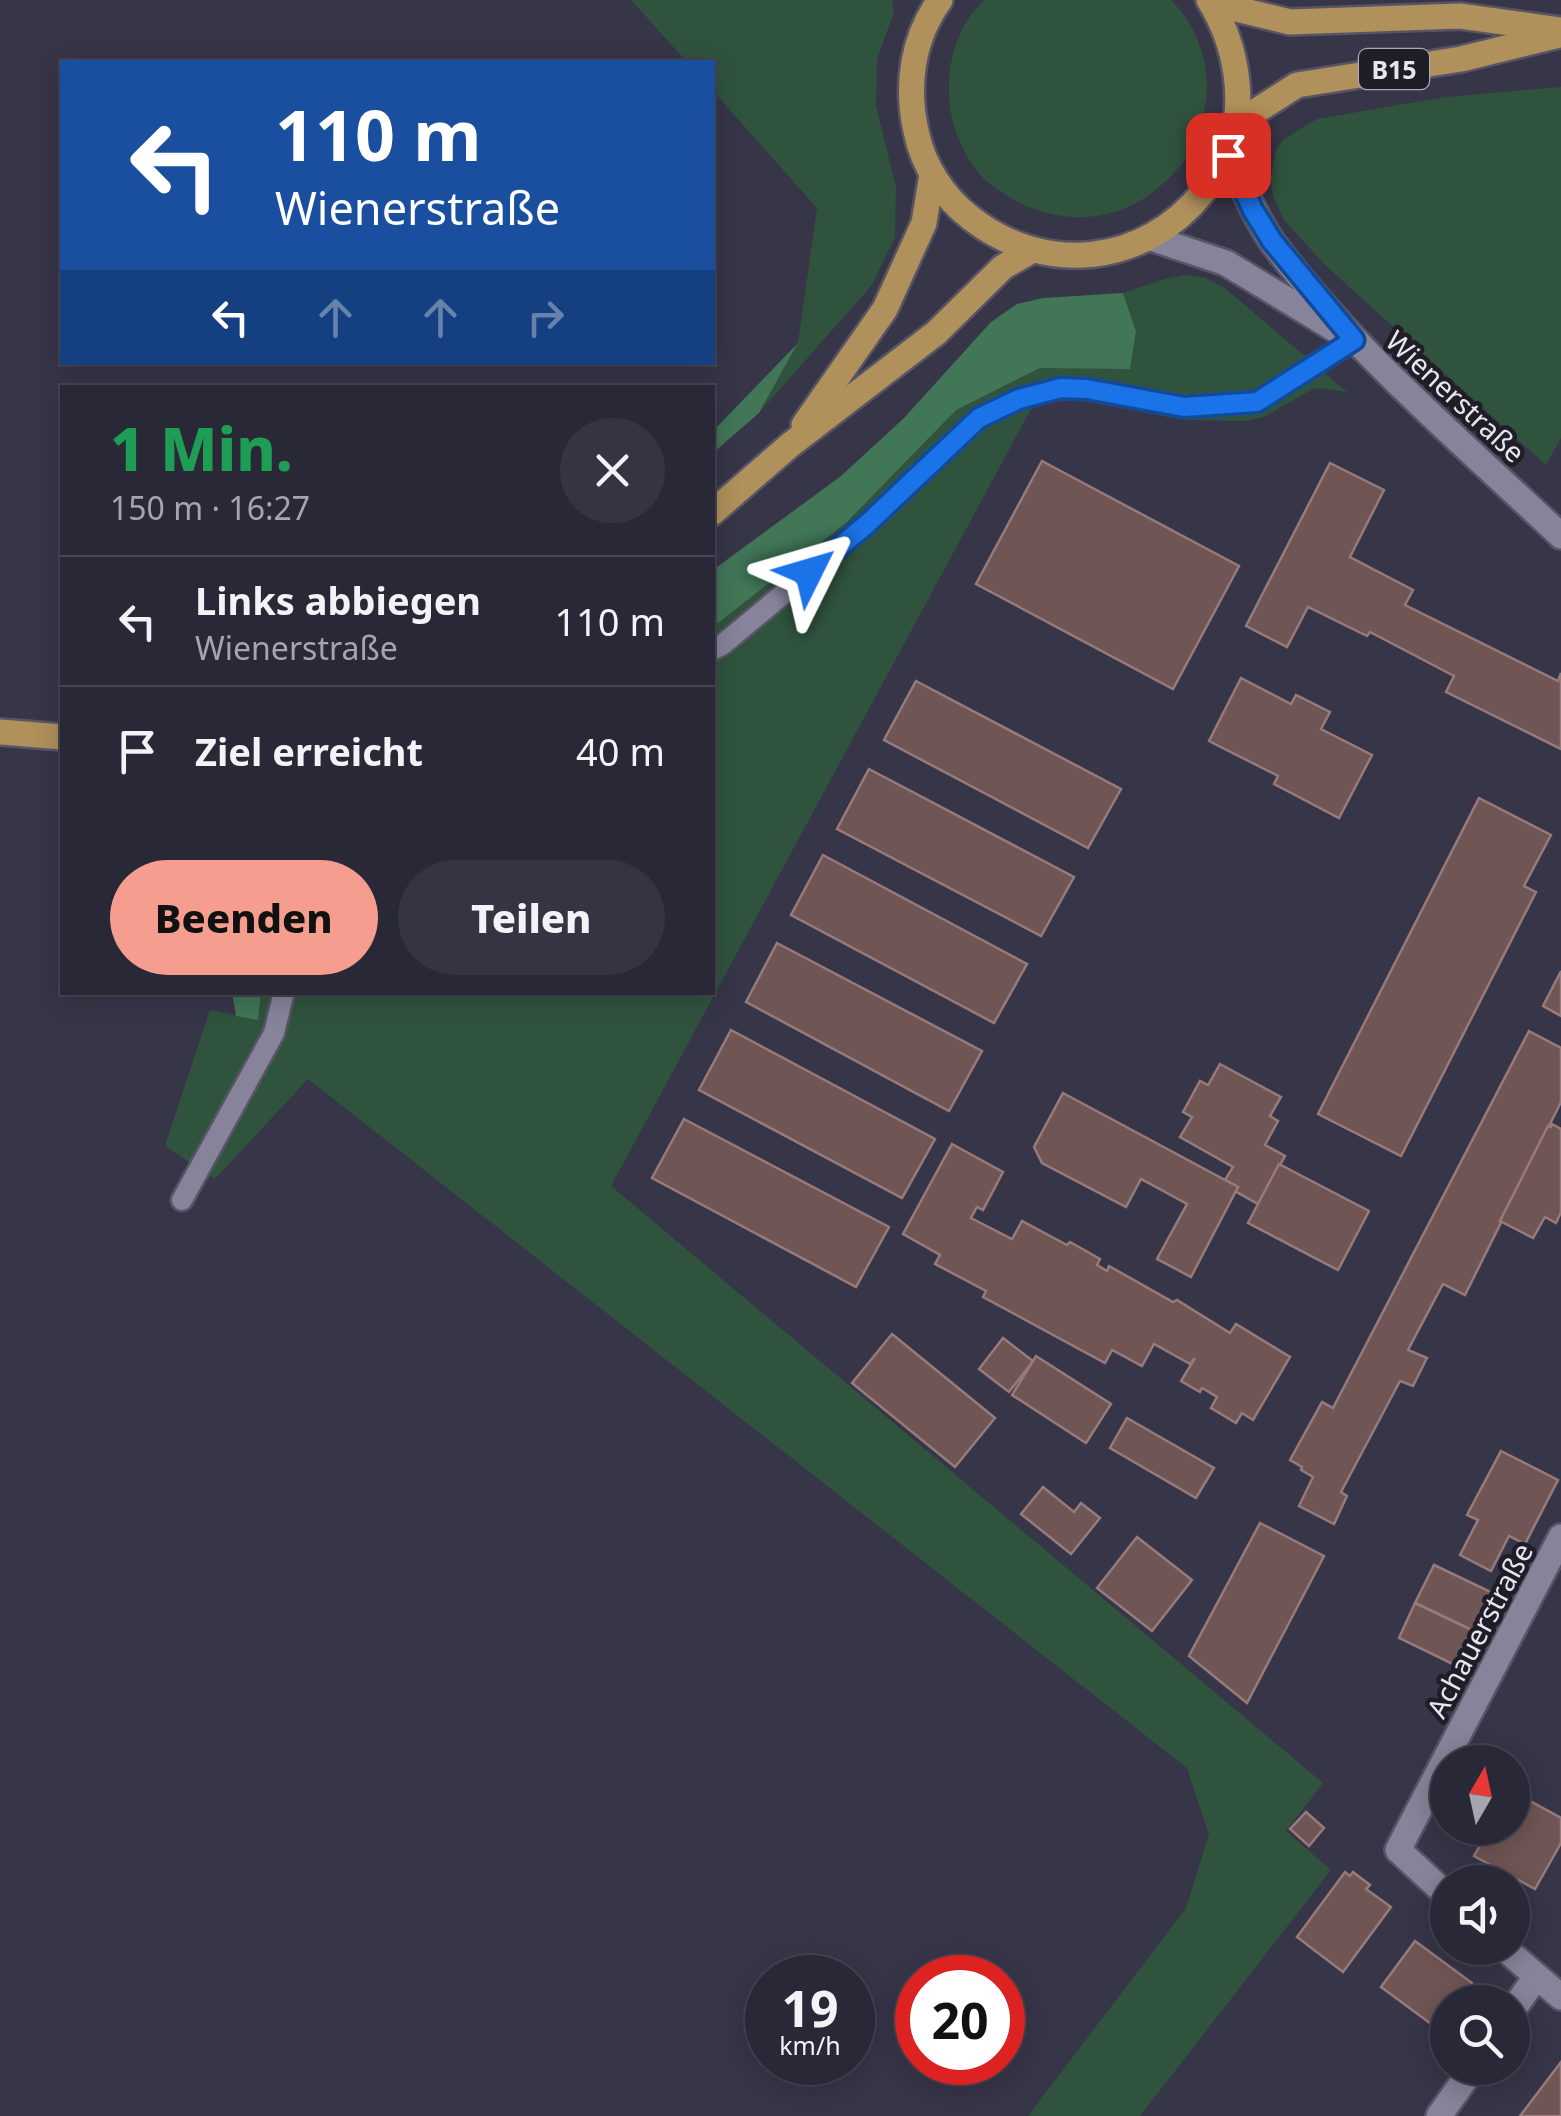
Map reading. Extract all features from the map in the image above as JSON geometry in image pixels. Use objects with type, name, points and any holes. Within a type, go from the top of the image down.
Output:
[{"type":"main road","name":"B15","points":[[1210,2],[1290,22],[1460,16],[1561,32]]},
{"type":"main road","name":"B15","points":[[933,4],[918,42],[911,76],[914,126],[932,174],[958,208],[991,234],[1030,250],[1072,256],[1112,252],[1151,238],[1188,212],[1228,155],[1236,124],[1238,90],[1231,45],[1210,2]]},
{"type":"main road","name":"B15","points":[[1236,124],[1297,85],[1461,59],[1561,32]]},
{"type":"main road","points":[[790,445],[885,309],[924,223],[932,174]]},
{"type":"main road","points":[[715,511],[790,445],[936,334],[1003,267],[1030,250]]},
{"type":"main road","points":[[0,732],[60,737]]},
{"type":"street","name":"Wienerstraße","points":[[1228,155],[1272,241],[1354,340],[1561,536]]},
{"type":"street","name":"Wienerstraße","points":[[1151,238],[1226,263],[1354,340]]},
{"type":"street","name":"Achauerstraße","points":[[1430,1879],[1398,1850],[1561,1537]]},
{"type":"street","points":[[1522,1965],[1561,1998]]},
{"type":"street","points":[[1530,1986],[1536,1978]]},
{"type":"street","points":[[1439,2116],[1461,2085]]},
{"type":"lane","points":[[715,648],[867,524],[979,418],[1019,399],[1061,388],[1184,407],[1257,402],[1354,340]]},
{"type":"lane","points":[[182,1200],[274,1033],[283,995]]},
{"type":"green space","points":[[631,0],[892,0],[894,12],[877,59],[876,106],[896,187],[895,237],[872,285],[759,413],[798,343],[817,208],[715,93],[715,60],[685,60]]},
{"type":"green space","points":[[984,0],[1171,0],[1197,38],[1207,82],[1198,135],[1175,172],[1141,200],[1102,215],[1082,217],[1061,216],[1021,204],[987,182],[961,145],[950,105],[949,84],[956,43]]},
{"type":"green space","points":[[1561,87],[1561,438],[1546,465],[1324,264],[1284,220],[1273,196],[1271,178],[1276,150],[1284,139],[1317,119],[1446,97]]},
{"type":"green space","points":[[1185,275],[1206,278],[1226,289],[1347,392],[1313,389],[1264,417],[1244,421],[1191,420],[1113,398],[1044,403],[1031,409],[715,994],[715,625],[846,523],[955,410],[1040,368],[1130,368],[1136,331],[1123,293]]},
{"type":"green space","points":[[1123,293],[1136,331],[1130,369],[1040,368],[956,410],[846,523],[715,625],[715,569],[841,476],[904,418],[991,322],[1017,304],[1043,298]]},
{"type":"green space","points":[[798,343],[759,413],[715,451],[715,429]]},
{"type":"green space","points":[[232,995],[261,995],[258,1020],[236,1016]]},
{"type":"green space","points":[[261,995],[714,995],[611,1186],[1323,1783],[1286,1831],[1331,1870],[1140,2116],[1028,2116],[1186,1908],[1209,1834],[1187,1768],[308,1079],[215,1179],[165,1146],[210,1010],[258,1020]]},
{"type":"building","points":[[1042,461],[1239,566],[1173,689],[976,584]]},
{"type":"building","points":[[1330,463],[1384,490],[1350,557],[1413,590],[1405,605],[1558,681],[1561,673],[1561,749],[1446,692],[1454,676],[1370,632],[1367,636],[1308,607],[1287,647],[1246,626]]},
{"type":"building","points":[[1241,678],[1291,704],[1296,695],[1330,712],[1321,729],[1372,755],[1339,818],[1274,784],[1278,776],[1209,741]]},
{"type":"building","points":[[916,681],[1121,789],[1088,848],[884,740]]},
{"type":"building","points":[[869,769],[1074,877],[1041,936],[837,829]]},
{"type":"building","points":[[1479,798],[1551,835],[1524,886],[1536,892],[1401,1156],[1318,1114]]},
{"type":"building","points":[[823,855],[1027,964],[994,1023],[791,915]]},
{"type":"building","points":[[777,943],[982,1051],[949,1111],[746,1002]]},
{"type":"building","points":[[1561,971],[1561,1016],[1543,1006]]},
{"type":"building","points":[[731,1030],[935,1139],[902,1198],[699,1090]]},
{"type":"building","points":[[1529,1031],[1561,1048],[1561,1102],[1465,1295],[1443,1284],[1408,1350],[1427,1358],[1413,1386],[1400,1381],[1341,1492],[1347,1496],[1334,1524],[1299,1506],[1313,1477],[1290,1460],[1322,1402],[1333,1408]]},
{"type":"building","points":[[1220,1064],[1281,1097],[1270,1116],[1278,1121],[1265,1145],[1285,1156],[1258,1204],[1235,1191],[1238,1187],[1225,1180],[1233,1167],[1180,1137],[1192,1117],[1183,1112],[1200,1081],[1208,1085]]},
{"type":"building","points":[[1063,1093],[1238,1187],[1191,1277],[1157,1259],[1187,1204],[1141,1179],[1126,1207],[1042,1163],[1034,1147]]},
{"type":"building","points":[[684,1119],[889,1227],[856,1287],[652,1178]]},
{"type":"building","points":[[1552,1124],[1561,1129],[1561,1212],[1556,1223],[1545,1217],[1533,1238],[1500,1221]]},
{"type":"building","points":[[952,1144],[1003,1172],[983,1210],[977,1207],[971,1218],[1012,1239],[1022,1221],[1100,1259],[1097,1265],[1107,1271],[1109,1266],[1173,1302],[1177,1300],[1230,1333],[1236,1324],[1290,1357],[1253,1420],[1242,1413],[1236,1423],[1211,1408],[1217,1397],[1181,1381],[1195,1358],[1190,1364],[1154,1344],[1142,1366],[1112,1350],[1105,1363],[983,1297],[986,1291],[935,1264],[940,1255],[903,1234]]},
{"type":"building","points":[[1279,1164],[1369,1211],[1338,1270],[1248,1223]]},
{"type":"building","points":[[892,1334],[995,1418],[955,1467],[852,1383]]},
{"type":"building","points":[[1003,1338],[1033,1361],[1009,1392],[979,1369]]},
{"type":"building","points":[[1036,1356],[1111,1404],[1086,1443],[1012,1395]]},
{"type":"building","points":[[1127,1418],[1214,1468],[1196,1498],[1110,1448]]},
{"type":"building","points":[[1501,1451],[1558,1480],[1525,1544],[1509,1536],[1491,1571],[1460,1555],[1478,1520],[1467,1515]]},
{"type":"building","points":[[1043,1487],[1074,1512],[1081,1503],[1100,1518],[1071,1554],[1021,1514]]},
{"type":"building","points":[[1260,1523],[1324,1556],[1247,1703],[1189,1656]]},
{"type":"building","points":[[1137,1537],[1192,1580],[1152,1631],[1097,1588]]},
{"type":"building","points":[[1434,1565],[1495,1594],[1476,1632],[1415,1603]]},
{"type":"building","points":[[1415,1603],[1476,1632],[1459,1667],[1399,1638]]},
{"type":"building","points":[[1530,1801],[1561,1818],[1561,1843],[1535,1889],[1530,1886],[1530,1865],[1491,1865],[1474,1856],[1480,1845],[1530,1845]]},
{"type":"building","points":[[1306,1812],[1324,1828],[1309,1846],[1290,1829]]},
{"type":"building","points":[[1345,1872],[1350,1876],[1353,1872],[1370,1885],[1366,1889],[1391,1907],[1343,1972],[1297,1937]]},
{"type":"building","points":[[1415,1941],[1430,1952],[1430,1965],[1448,1965],[1472,1983],[1430,1985],[1430,2023],[1381,1987]]},
{"type":"building","points":[[1561,2062],[1561,2116],[1520,2116]]},
{"type":"route","points":[[809,572],[867,524],[979,418],[1019,399],[1061,388],[1184,407],[1257,402],[1354,340],[1272,241],[1228,155]]}]
